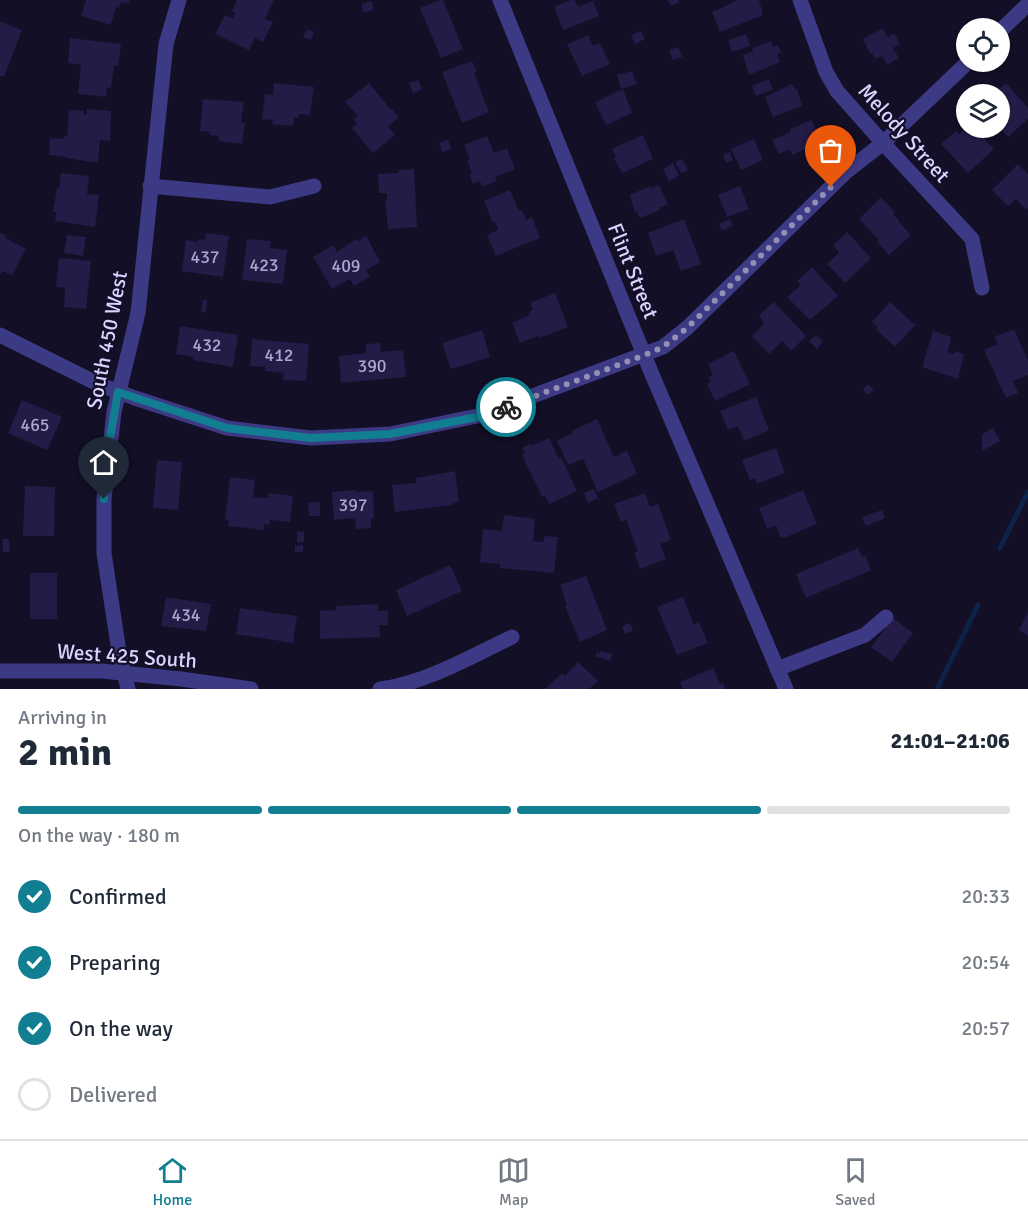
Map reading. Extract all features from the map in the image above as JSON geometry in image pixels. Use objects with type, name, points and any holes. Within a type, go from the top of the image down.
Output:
[{"type":"street","name":"South 450 West","points":[[128,689],[104,553],[104,499],[109,443],[118,392],[138,313],[166,44],[179,0]]},
{"type":"street","name":"Flint Street","points":[[500,0],[645,355],[786,689]]},
{"type":"street","name":"Melody Street","points":[[800,0],[826,72],[837,91],[972,239],[982,288]]},
{"type":"street","points":[[1010,21],[1028,4]]},
{"type":"street","points":[[0,335],[22,348],[118,392],[227,428],[311,438],[390,434],[482,416],[663,347],[687,328],[847,171],[883,143],[958,72]]},
{"type":"street","points":[[150,186],[270,197],[314,186]]},
{"type":"street","points":[[777,669],[865,635],[886,617]]},
{"type":"street","points":[[380,689],[396,687],[444,669],[512,637]]},
{"type":"street","name":"West 425 South","points":[[0,671],[102,671],[251,689]]},
{"type":"building","points":[[86,0],[130,0],[129,4],[121,2],[119,8],[116,7],[111,25],[81,16]]},
{"type":"building","points":[[237,0],[274,0],[265,19],[273,22],[263,42],[255,38],[249,50],[215,34],[225,15],[233,19],[235,13],[232,11]]},
{"type":"building","points":[[443,0],[463,49],[441,58],[420,8]]},
{"type":"building","points":[[575,0],[578,7],[593,1],[599,16],[563,30],[554,7]]},
{"type":"building","points":[[668,0],[678,0],[679,2],[671,6]]},
{"type":"building","points":[[738,0],[759,0],[763,15],[720,32],[712,12]]},
{"type":"building","points":[[371,1],[374,9],[364,13],[361,4]]},
{"type":"building","points":[[0,21],[22,30],[4,77],[0,76]]},
{"type":"building","points":[[882,28],[888,37],[894,33],[900,44],[893,48],[899,58],[887,65],[882,56],[875,59],[872,53],[870,54],[863,39]]},
{"type":"building","points":[[307,29],[314,32],[311,40],[303,37]]},
{"type":"building","points":[[641,31],[645,39],[635,44],[631,35]]},
{"type":"building","points":[[746,34],[750,46],[732,52],[728,40]]},
{"type":"building","points":[[588,35],[593,46],[600,43],[610,64],[582,76],[567,44]]},
{"type":"building","points":[[70,38],[121,44],[118,66],[114,65],[111,88],[107,87],[106,97],[78,94],[81,65],[68,63]]},
{"type":"building","points":[[771,41],[773,47],[778,45],[781,52],[777,54],[780,62],[749,75],[743,55],[753,51],[752,48]]},
{"type":"building","points":[[678,47],[682,57],[673,60],[669,50]]},
{"type":"building","points":[[472,61],[477,72],[474,73],[489,112],[462,123],[442,72]]},
{"type":"building","points":[[632,71],[637,84],[621,89],[617,75]]},
{"type":"building","points":[[769,79],[773,89],[756,96],[752,86]]},
{"type":"building","points":[[418,80],[422,89],[413,93],[409,83]]},
{"type":"building","points":[[274,83],[314,87],[310,115],[299,114],[299,118],[294,117],[293,126],[272,124],[273,120],[262,119],[265,94],[273,95]]},
{"type":"building","points":[[369,83],[399,117],[388,127],[395,135],[373,153],[352,128],[357,124],[353,119],[358,116],[345,102]]},
{"type":"building","points":[[792,84],[797,89],[802,106],[773,117],[765,97]]},
{"type":"building","points":[[1010,88],[1028,108],[1028,119],[1010,135]]},
{"type":"building","points":[[623,89],[632,113],[606,125],[595,102]]},
{"type":"building","points":[[203,99],[244,102],[241,122],[245,123],[242,144],[218,141],[219,136],[200,131]]},
{"type":"building","points":[[87,109],[111,111],[110,141],[100,140],[98,163],[49,155],[50,138],[64,139],[64,136],[67,136],[69,110],[84,111],[87,115]]},
{"type":"building","points":[[811,120],[818,132],[816,133],[820,143],[792,155],[790,149],[779,154],[772,140]]},
{"type":"building","points":[[956,131],[956,138],[984,138],[994,149],[968,173],[941,144]]},
{"type":"building","points":[[643,135],[653,159],[622,173],[612,149]]},
{"type":"building","points":[[487,136],[494,153],[507,148],[515,169],[495,177],[497,181],[482,187],[480,181],[473,184],[467,160],[470,159],[464,145]]},
{"type":"building","points":[[754,139],[763,160],[741,170],[731,149]]},
{"type":"building","points":[[448,140],[451,149],[442,152],[439,143]]},
{"type":"building","points":[[730,152],[733,160],[726,163],[723,155]]},
{"type":"building","points":[[682,159],[688,170],[681,173],[675,162]]},
{"type":"building","points":[[673,163],[679,176],[669,181],[663,169]]},
{"type":"building","points":[[1018,164],[1028,174],[1028,208],[1026,210],[1016,199],[1008,206],[992,190]]},
{"type":"building","points":[[414,169],[417,227],[388,229],[385,200],[387,200],[387,193],[379,193],[378,174],[399,173],[399,170]]},
{"type":"building","points":[[61,173],[89,176],[87,194],[99,195],[95,227],[55,221],[56,212],[53,212]]},
{"type":"building","points":[[659,185],[668,204],[640,218],[637,212],[635,213],[630,195],[650,186],[652,188]]},
{"type":"building","points":[[740,186],[749,209],[727,217],[718,195]]},
{"type":"building","points":[[510,190],[519,211],[522,210],[526,220],[532,217],[540,238],[496,256],[487,235],[498,230],[484,201]]},
{"type":"building","points":[[881,197],[911,235],[889,255],[877,242],[879,240],[859,219]]},
{"type":"building","points":[[684,219],[701,264],[681,271],[673,250],[656,256],[648,233]]},
{"type":"building","points":[[730,219],[733,226],[722,231],[719,224]]},
{"type":"building","points":[[847,232],[871,258],[845,283],[827,264],[839,253],[833,245]]},
{"type":"building","points":[[0,233],[26,249],[12,275],[2,271],[0,275]]},
{"type":"building","points":[[206,233],[229,236],[223,277],[182,271],[186,240],[198,242],[198,239],[205,240]]},
{"type":"building","points":[[67,235],[86,237],[83,256],[64,253]]},
{"type":"building","points":[[366,236],[380,262],[366,270],[370,277],[354,286],[350,279],[332,289],[313,257],[333,245],[337,252],[356,239],[358,241]]},
{"type":"building","points":[[247,239],[271,241],[270,248],[287,250],[283,284],[242,280]]},
{"type":"building","points":[[59,258],[91,261],[86,309],[64,307],[65,288],[56,287]]},
{"type":"building","points":[[812,267],[838,296],[810,320],[787,297],[801,285],[797,281]]},
{"type":"building","points":[[555,293],[568,327],[520,343],[512,323],[530,315],[528,312],[533,310],[530,303]]},
{"type":"building","points":[[203,300],[207,300],[206,313],[201,312]]},
{"type":"building","points":[[774,302],[806,336],[791,351],[782,341],[769,354],[752,336],[764,324],[759,315]]},
{"type":"building","points":[[890,302],[915,325],[895,347],[872,322]]},
{"type":"building","points":[[180,326],[238,335],[233,367],[193,360],[194,357],[176,354]]},
{"type":"building","points":[[1014,329],[1028,360],[1028,375],[1013,381],[1018,393],[1006,398],[984,350],[998,344],[994,337]]},
{"type":"building","points":[[482,330],[490,357],[451,369],[442,343]]},
{"type":"building","points":[[933,331],[951,337],[948,352],[954,354],[955,351],[964,354],[958,379],[922,367]]},
{"type":"building","points":[[816,335],[823,342],[817,349],[809,341]]},
{"type":"building","points":[[252,339],[309,344],[306,381],[283,380],[284,373],[265,371],[265,367],[250,366]]},
{"type":"building","points":[[380,343],[381,352],[403,350],[406,377],[341,383],[339,356],[366,353],[366,344]]},
{"type":"building","points":[[734,351],[750,384],[715,401],[707,384],[711,382],[709,377],[713,375],[708,364]]},
{"type":"building","points":[[868,384],[874,390],[868,395],[863,389]]},
{"type":"building","points":[[756,397],[769,430],[744,441],[738,426],[728,430],[720,411]]},
{"type":"building","points":[[22,400],[62,417],[47,450],[8,433]]},
{"type":"building","points":[[597,419],[614,457],[627,451],[637,474],[598,492],[583,459],[568,465],[557,441]]},
{"type":"building","points":[[993,428],[1000,441],[982,451],[982,434]]},
{"type":"building","points":[[549,438],[577,491],[549,504],[545,495],[542,497],[522,455],[525,454],[522,448]]},
{"type":"building","points":[[776,448],[785,473],[757,484],[755,478],[750,480],[742,460]]},
{"type":"building","points":[[157,460],[182,462],[178,510],[153,508]]},
{"type":"building","points":[[455,471],[459,502],[453,505],[395,512],[392,485],[416,483],[416,478]]},
{"type":"building","points":[[230,477],[255,480],[253,497],[268,498],[269,493],[293,496],[290,522],[270,520],[269,525],[264,524],[264,530],[228,526],[229,520],[225,519]]},
{"type":"building","points":[[25,486],[55,487],[54,536],[23,536]]},
{"type":"building","points":[[594,489],[598,498],[588,503],[584,493]]},
{"type":"building","points":[[356,490],[357,492],[373,491],[374,518],[371,518],[371,528],[356,529],[355,518],[334,520],[332,492]]},
{"type":"building","points":[[803,490],[817,524],[784,538],[780,537],[776,525],[767,529],[759,508]]},
{"type":"building","points":[[645,493],[650,507],[658,504],[671,540],[660,544],[666,559],[640,569],[634,553],[638,551],[626,520],[621,522],[614,504]]},
{"type":"building","points":[[320,502],[320,516],[309,516],[308,503]]},
{"type":"building","points":[[882,510],[885,518],[866,526],[862,517]]},
{"type":"building","points":[[504,515],[535,519],[533,541],[544,542],[544,536],[558,537],[554,573],[500,568],[500,564],[480,562],[483,529],[502,531]]},
{"type":"building","points":[[297,531],[304,532],[304,542],[297,542]]},
{"type":"building","points":[[2,539],[9,539],[10,552],[3,552]]},
{"type":"building","points":[[303,545],[303,552],[295,552],[295,546]]},
{"type":"building","points":[[858,548],[862,557],[865,555],[871,570],[806,598],[796,574]]},
{"type":"building","points":[[450,565],[462,591],[407,616],[396,590]]},
{"type":"building","points":[[30,573],[57,573],[57,619],[30,619]]},
{"type":"building","points":[[586,576],[607,630],[580,642],[565,606],[567,605],[560,585]]},
{"type":"building","points":[[166,597],[211,604],[206,631],[161,626]]},
{"type":"building","points":[[683,597],[694,625],[699,622],[708,643],[677,655],[657,607]]},
{"type":"building","points":[[378,604],[378,611],[388,611],[388,625],[379,625],[380,637],[320,639],[320,611],[337,610],[336,606]]},
{"type":"building","points":[[240,608],[297,616],[293,643],[236,634]]},
{"type":"building","points":[[1028,613],[1028,636],[1019,630]]},
{"type":"building","points":[[893,618],[913,633],[892,662],[871,647]]},
{"type":"building","points":[[630,623],[633,631],[625,634],[622,626]]},
{"type":"building","points":[[601,651],[612,654],[610,661],[595,656]]},
{"type":"building","points":[[578,662],[598,681],[589,689],[545,689],[562,673],[565,676]]},
{"type":"building","points":[[713,668],[720,684],[723,683],[726,689],[683,689],[680,682]]},
{"type":"waterway","points":[[1000,548],[1028,492]]},
{"type":"waterway","points":[[937,689],[978,605]]},
{"type":"way so far","points":[[506,407],[663,347],[687,328],[831,187]]},
{"type":"route","points":[[104,499],[109,443],[118,392],[227,428],[311,438],[390,434],[482,416],[506,407]]}]
